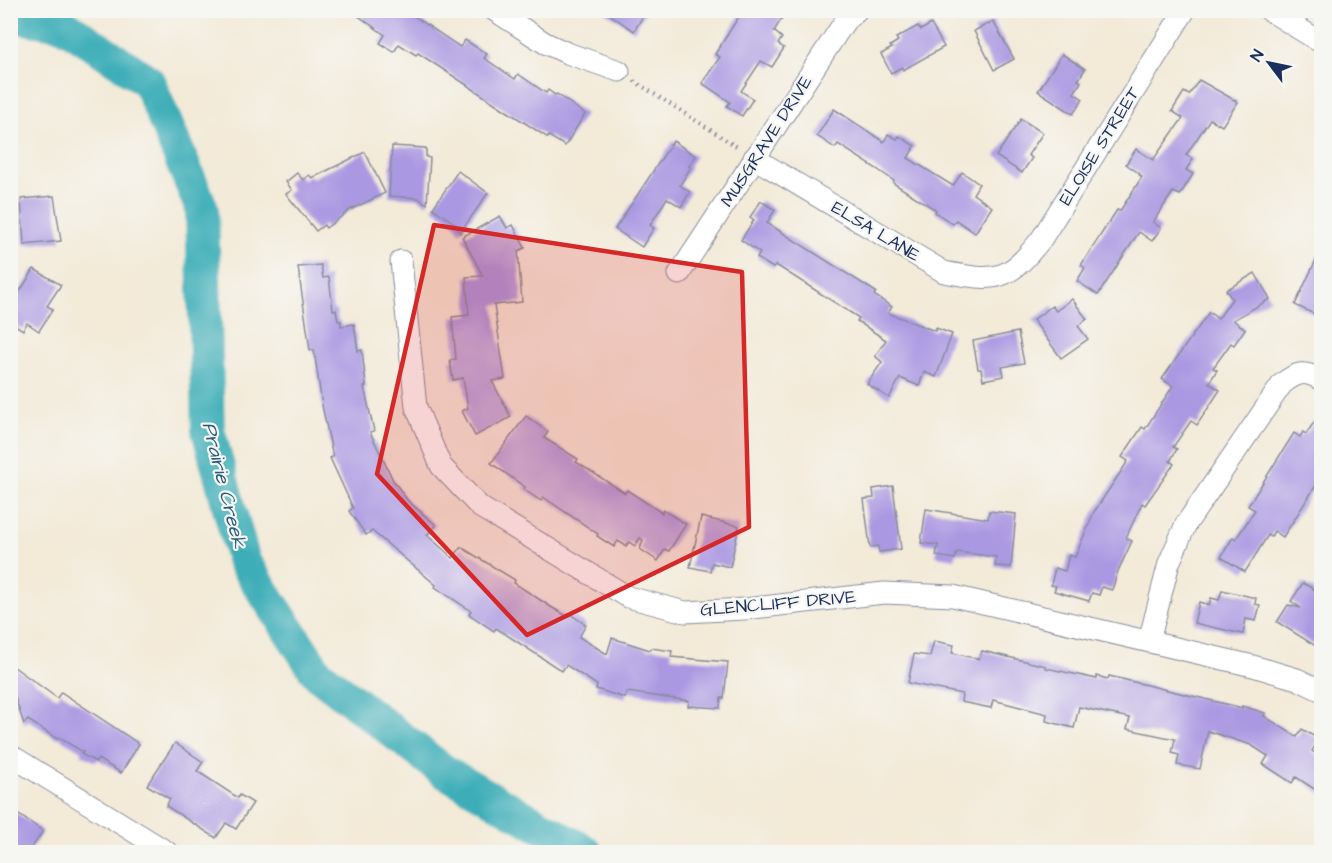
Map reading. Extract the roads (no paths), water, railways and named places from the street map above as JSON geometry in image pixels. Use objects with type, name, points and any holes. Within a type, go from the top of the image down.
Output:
[{"type":"street","points":[[494,10],[545,43],[619,71]]},
{"type":"street","name":"MUSGRAVE DRIVE","points":[[679,274],[845,21],[857,10]]},
{"type":"street","name":"ELOISE STREET","points":[[1005,275],[1024,261],[1042,238],[1185,10]]},
{"type":"street","points":[[1269,10],[1322,43]]},
{"type":"street","name":"ELSA LANE","points":[[754,158],[944,272],[979,278],[1005,275]]},
{"type":"street","name":"GLENCLIFF DRIVE","points":[[401,261],[416,407],[441,466],[480,507],[628,597],[685,612],[745,609],[884,593],[952,596],[1253,666],[1297,679],[1322,691]]},
{"type":"street","points":[[1149,641],[1169,562],[1186,524],[1282,384],[1294,374],[1310,374],[1322,381]]},
{"type":"street","points":[[10,755],[167,852]]},
{"type":"waterway","name":"Prairie Creek","points":[[10,16],[63,24],[148,81],[202,209],[208,430],[244,562],[317,673],[445,772],[586,852]]}]
